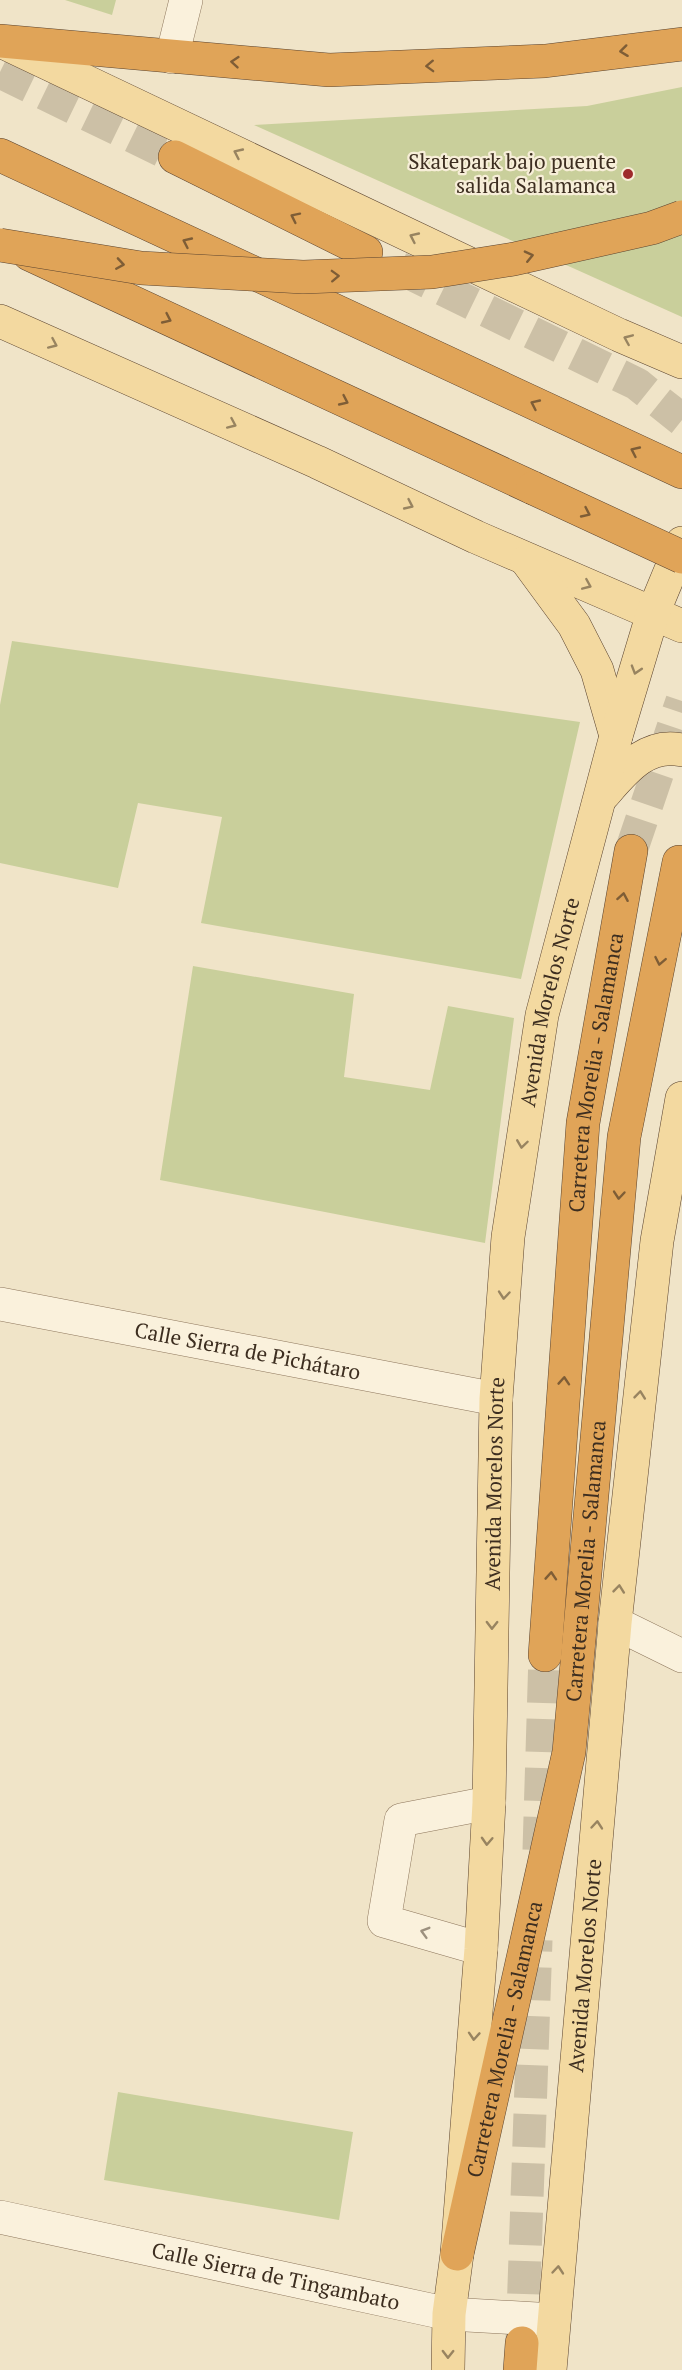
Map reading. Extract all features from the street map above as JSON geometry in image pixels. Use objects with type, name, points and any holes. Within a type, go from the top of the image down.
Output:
[{"type":"highway","points":[[2,41],[329,70],[545,61],[682,44]]},
{"type":"highway","points":[[0,155],[682,472]]},
{"type":"highway","points":[[175,157],[366,252]]},
{"type":"highway","points":[[0,243],[141,268],[303,277],[432,272],[514,259],[652,228],[682,217]]},
{"type":"highway","points":[[0,243],[682,557]]},
{"type":"highway","name":"Carretera Morelia - Salamanca","points":[[545,1655],[583,1123],[631,851]]},
{"type":"highway","name":"Carretera Morelia - Salamanca","points":[[457,2254],[569,1752],[624,1137],[680,862]]},
{"type":"main road","points":[[2,41],[619,335],[682,362]]},
{"type":"main road","points":[[0,321],[317,462],[526,559],[668,620]]},
{"type":"main road","name":"Avenida Morelos Norte","points":[[448,2370],[449,2314],[457,2254],[481,1949],[489,1803],[496,1399],[508,1237],[542,1015],[616,736],[668,620],[682,543]]},
{"type":"main road","points":[[526,559],[574,625],[597,670],[616,736]]},
{"type":"main road","points":[[597,801],[633,761],[654,751],[673,748],[682,750]]},
{"type":"main road","name":"Avenida Morelos Norte","points":[[550,2370],[615,1623],[657,1242],[682,1098]]},
{"type":"main road","points":[[657,1242],[682,1212]]},
{"type":"street","points":[[172,57],[186,0]]},
{"type":"street","name":"Calle Sierra de Pichátaro","points":[[0,1304],[496,1399]]},
{"type":"street","points":[[615,1623],[682,1656]]},
{"type":"street","points":[[481,1949],[384,1921],[401,1820],[489,1803]]},
{"type":"street","name":"Calle Sierra de Tingambato","points":[[0,2217],[449,2314],[554,2320]]},
{"type":"green space","points":[[65,0],[116,0],[112,15]]},
{"type":"green space","points":[[682,87],[682,317],[254,125],[587,106]]},
{"type":"green space","points":[[12,641],[580,722],[521,979],[201,923],[222,817],[138,803],[118,888],[0,863],[0,705]]},
{"type":"green space","points":[[193,966],[354,994],[344,1077],[430,1090],[448,1006],[514,1018],[485,1243],[160,1180]]},
{"type":"green space","points":[[118,2092],[353,2132],[339,2220],[104,2180]]},
{"type":"tunnel","points":[[0,72],[175,157]]},
{"type":"tunnel","points":[[399,268],[637,384],[682,420]]},
{"type":"tunnel","points":[[631,851],[682,701]]},
{"type":"tunnel","points":[[539,1850],[545,1655]]},
{"type":"tunnel","points":[[522,2343],[536,1940]]},
{"type":"place","name":"Skatepark bajo puente salida Salamanca","points":[[628,174]]}]
